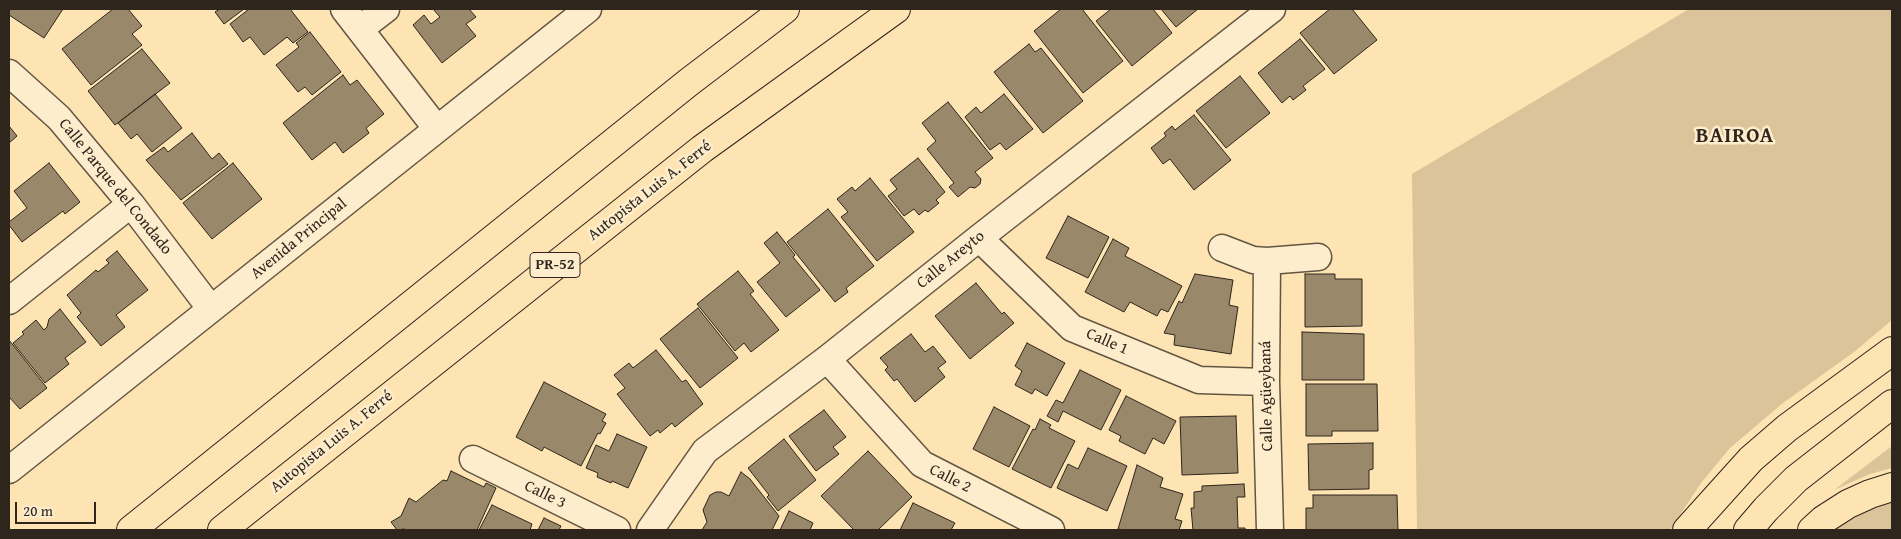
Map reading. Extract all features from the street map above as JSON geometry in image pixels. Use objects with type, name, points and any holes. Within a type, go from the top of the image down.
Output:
[{"type":"highway","points":[[138,523],[689,82],[785,9]]},
{"type":"highway","name":"Autopista Luis A. Ferré","points":[[222,530],[702,148],[896,9]]},
{"type":"highway","points":[[1687,530],[1751,459],[1787,428],[1892,351]]},
{"type":"highway","points":[[1748,530],[1766,509],[1796,480],[1892,404]]},
{"type":"highway","points":[[1812,530],[1823,520],[1848,504],[1892,487]]},
{"type":"highway","points":[[1703,530],[1718,495]]},
{"type":"street","points":[[344,9],[437,129]]},
{"type":"street","points":[[360,29],[386,9]]},
{"type":"street","name":"Avenida Principal","points":[[9,470],[588,9]]},
{"type":"street","name":"Calle Areyto","points":[[650,530],[705,451],[827,359],[1272,9]]},
{"type":"street","name":"Calle Parque del Condado","points":[[9,73],[59,118],[131,204],[211,309]]},
{"type":"street","points":[[9,301],[131,204]]},
{"type":"street","name":"Calle 1","points":[[979,238],[1072,328],[1199,380],[1266,382]]},
{"type":"street","points":[[1222,248],[1253,260],[1267,261],[1318,256]]},
{"type":"street","name":"Calle Agüeybaná","points":[[1267,261],[1266,382],[1270,530]]},
{"type":"street","name":"Calle 2","points":[[827,359],[922,464],[1052,530]]},
{"type":"street","name":"Calle 3","points":[[473,459],[617,530]]},
{"type":"shaded area","points":[[1689,9],[1892,9],[1892,320],[1854,352],[1783,403],[1730,448],[1701,483],[1670,530],[1417,530],[1412,174]]},
{"type":"shaded area","points":[[1892,446],[1892,468],[1870,474],[1834,490]]},
{"type":"shaded area","points":[[1892,501],[1892,530],[1835,530],[1869,509]]},
{"type":"building","points":[[9,9],[63,9],[44,38],[9,15]]},
{"type":"building","points":[[113,9],[128,9],[142,26],[132,34],[142,45],[91,85],[62,49]]},
{"type":"building","points":[[220,9],[244,9],[224,24],[215,12]]},
{"type":"building","points":[[249,9],[290,9],[308,32],[293,43],[287,37],[264,55],[250,37],[243,42],[230,24]]},
{"type":"building","points":[[433,9],[469,9],[476,17],[466,24],[476,36],[442,63],[413,25],[424,15],[431,24],[440,17]]},
{"type":"building","points":[[1061,9],[1082,9],[1123,61],[1083,93],[1034,31]]},
{"type":"building","points":[[1111,9],[1153,9],[1172,33],[1132,66],[1096,21]]},
{"type":"building","points":[[1161,9],[1198,9],[1176,27]]},
{"type":"building","points":[[1330,9],[1352,9],[1377,40],[1334,74],[1300,33]]},
{"type":"building","points":[[310,32],[341,72],[312,95],[305,87],[298,92],[276,65],[299,47],[296,43]]},
{"type":"building","points":[[1300,39],[1325,69],[1303,86],[1306,90],[1293,100],[1290,96],[1282,103],[1258,73]]},
{"type":"building","points":[[1029,44],[1035,52],[1041,48],[1083,101],[1043,133],[994,72]]},
{"type":"building","points":[[142,49],[170,83],[115,125],[88,91]]},
{"type":"building","points":[[343,75],[350,85],[357,80],[384,114],[366,128],[369,133],[343,153],[335,142],[312,160],[283,123]]},
{"type":"building","points":[[1240,76],[1270,113],[1226,148],[1196,111]]},
{"type":"building","points":[[155,94],[182,128],[152,152],[137,134],[131,139],[118,123]]},
{"type":"building","points":[[1004,94],[1033,129],[1006,150],[1000,143],[990,150],[965,117],[976,107],[981,113]]},
{"type":"building","points":[[948,102],[993,158],[975,172],[981,179],[980,184],[975,188],[970,187],[958,197],[949,187],[954,183],[927,149],[936,141],[922,123]]},
{"type":"building","points":[[1194,115],[1231,160],[1194,190],[1170,159],[1163,164],[1151,148],[1166,136],[1164,133],[1172,126],[1175,130]]},
{"type":"building","points":[[9,126],[17,136],[9,143]]},
{"type":"building","points":[[192,133],[212,159],[219,153],[228,164],[181,200],[146,160],[164,147],[168,152]]},
{"type":"building","points":[[918,158],[945,192],[936,200],[939,203],[928,212],[925,210],[919,215],[914,209],[904,216],[888,196],[897,189],[890,180]]},
{"type":"building","points":[[49,163],[80,202],[65,214],[63,211],[22,242],[9,225],[9,222],[27,208],[14,191]]},
{"type":"building","points":[[233,163],[262,199],[212,239],[183,203]]},
{"type":"building","points":[[870,178],[914,232],[877,261],[841,217],[848,212],[837,199],[852,187],[855,191]]},
{"type":"building","points":[[828,209],[874,266],[846,288],[848,292],[835,302],[787,242]]},
{"type":"building","points":[[1068,216],[1109,237],[1088,278],[1046,258]]},
{"type":"building","points":[[777,232],[795,255],[793,257],[820,290],[786,317],[757,282],[780,263],[764,243]]},
{"type":"building","points":[[1113,239],[1129,248],[1125,256],[1182,286],[1168,312],[1161,309],[1157,316],[1130,302],[1124,312],[1085,292]]},
{"type":"building","points":[[117,251],[148,290],[116,315],[125,327],[101,346],[77,317],[81,313],[67,295],[96,270],[98,272],[109,263],[106,260]]},
{"type":"building","points":[[738,271],[754,291],[750,294],[779,330],[751,352],[744,343],[735,351],[697,304]]},
{"type":"building","points":[[1195,274],[1233,280],[1229,305],[1238,307],[1231,354],[1174,345],[1175,335],[1164,333],[1179,301],[1182,303]]},
{"type":"building","points":[[1305,274],[1335,274],[1335,279],[1362,279],[1362,326],[1305,327]]},
{"type":"building","points":[[976,283],[1002,314],[1004,312],[1014,323],[970,359],[935,316]]},
{"type":"building","points":[[698,308],[738,358],[700,388],[660,339]]},
{"type":"building","points":[[60,309],[86,342],[65,358],[69,364],[45,383],[13,343],[36,320],[44,330],[49,319]]},
{"type":"building","points":[[1302,332],[1364,334],[1364,380],[1302,380]]},
{"type":"building","points":[[911,334],[925,352],[933,346],[946,362],[938,368],[945,377],[915,402],[897,379],[894,381],[885,370],[888,367],[880,358]]},
{"type":"building","points":[[9,340],[47,388],[20,409],[9,397]]},
{"type":"building","points":[[1027,343],[1065,363],[1047,396],[1035,389],[1032,394],[1015,385],[1022,371],[1015,366]]},
{"type":"building","points":[[656,350],[682,382],[686,380],[703,404],[675,427],[672,423],[660,433],[658,430],[650,436],[617,394],[625,388],[614,375],[629,363],[633,368]]},
{"type":"building","points":[[1080,370],[1121,390],[1101,430],[1063,411],[1058,422],[1047,416],[1056,400],[1063,403]]},
{"type":"building","points":[[544,382],[606,414],[602,421],[606,423],[600,434],[598,433],[581,466],[544,447],[542,451],[516,437]]},
{"type":"building","points":[[1306,384],[1377,384],[1378,431],[1332,431],[1332,436],[1306,436]]},
{"type":"building","points":[[1126,396],[1176,421],[1164,444],[1153,438],[1145,454],[1119,441],[1121,436],[1109,430]]},
{"type":"building","points":[[994,407],[1030,426],[1009,467],[973,449]]},
{"type":"building","points":[[824,410],[846,437],[833,447],[839,454],[816,471],[789,436]]},
{"type":"building","points":[[1236,416],[1238,473],[1182,475],[1180,417]]},
{"type":"building","points":[[1040,419],[1051,425],[1049,428],[1075,441],[1051,488],[1012,469]]},
{"type":"building","points":[[617,434],[647,447],[628,488],[597,477],[598,473],[586,468],[596,445],[609,451]]},
{"type":"building","points":[[784,439],[816,480],[778,511],[767,497],[769,495],[748,468]]},
{"type":"building","points":[[1373,443],[1373,469],[1369,470],[1369,489],[1309,490],[1308,444]]},
{"type":"building","points":[[1088,448],[1127,466],[1107,511],[1057,488],[1068,464],[1078,469]]},
{"type":"building","points":[[868,451],[912,497],[878,530],[854,530],[821,496]]},
{"type":"building","points":[[1137,465],[1163,478],[1160,487],[1183,494],[1175,519],[1182,521],[1179,530],[1118,529]]},
{"type":"building","points":[[451,471],[484,487],[486,483],[496,488],[477,530],[397,530],[391,522],[401,516],[409,498],[416,502],[443,480],[447,481]]},
{"type":"building","points":[[741,472],[750,479],[779,516],[772,530],[702,530],[707,522],[703,510],[710,495],[721,492],[729,496]]},
{"type":"building","points":[[1244,484],[1245,497],[1237,497],[1238,528],[1245,528],[1245,530],[1193,530],[1191,508],[1194,508],[1194,492],[1202,491],[1202,486]]},
{"type":"building","points":[[1313,495],[1397,495],[1398,530],[1306,530],[1306,508],[1313,508]]},
{"type":"building","points":[[913,503],[955,523],[951,530],[900,530]]},
{"type":"building","points":[[492,505],[532,524],[530,530],[479,530]]},
{"type":"building","points":[[789,511],[813,523],[810,530],[780,530]]},
{"type":"building","points":[[544,518],[561,526],[559,530],[538,530]]},
{"type":"district","name":"BAIROA","points":[[1735,137]]}]
